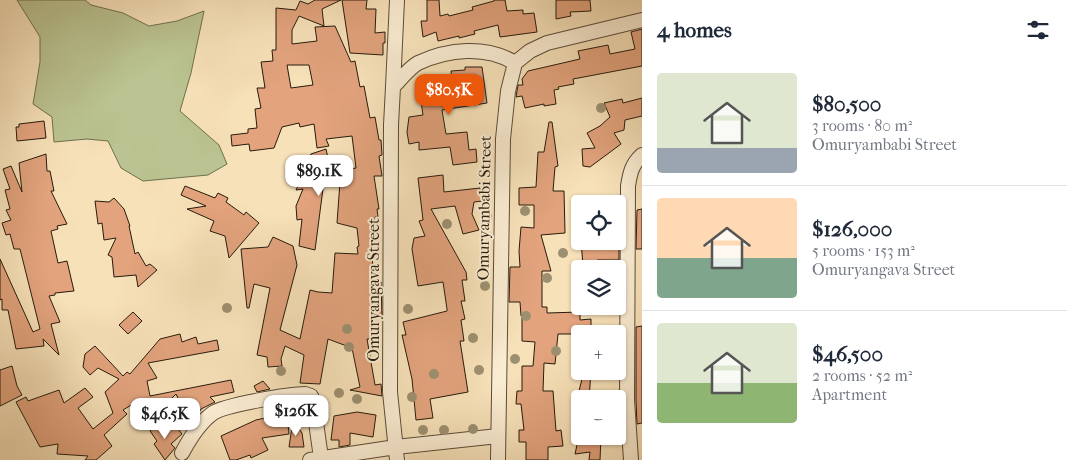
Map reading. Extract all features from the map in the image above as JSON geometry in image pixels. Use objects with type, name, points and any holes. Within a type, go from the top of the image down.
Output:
[{"type":"street","name":"Omuryangava Street","points":[[396,454],[390,392],[391,125],[397,0]]},
{"type":"street","points":[[393,87],[417,64],[459,52],[480,51],[496,53],[515,63],[530,51],[546,43],[642,20]]},
{"type":"street","name":"Omuryambabi Street","points":[[498,460],[503,139],[508,91],[515,63]]},
{"type":"street","points":[[635,455],[627,400],[628,186],[634,162],[642,155]]},
{"type":"street","points":[[182,453],[190,437],[200,425],[219,410],[306,394],[311,396],[313,401],[315,459],[396,454],[498,436]]},
{"type":"green space","points":[[17,0],[85,0],[91,5],[123,13],[149,26],[177,21],[204,11],[191,73],[180,111],[219,145],[227,164],[208,175],[143,181],[121,168],[108,141],[87,139],[54,142],[52,117],[33,104],[40,62],[40,37]]},
{"type":"building","points":[[315,0],[341,0],[322,9],[324,26],[299,16],[292,30],[292,44],[317,41],[315,27],[335,26],[351,62],[355,61],[360,87],[364,86],[370,118],[375,117],[379,140],[381,140],[382,155],[379,156],[382,176],[374,176],[379,209],[377,209],[378,217],[375,217],[377,237],[370,237],[374,255],[372,255],[374,283],[381,282],[382,317],[374,318],[374,339],[367,339],[375,385],[381,384],[382,396],[350,390],[360,387],[352,348],[328,339],[320,384],[300,383],[304,355],[285,346],[281,359],[282,366],[268,367],[267,357],[257,355],[270,288],[254,284],[249,308],[247,308],[241,249],[268,247],[273,237],[293,246],[297,265],[280,330],[300,339],[310,290],[332,293],[335,253],[358,254],[357,228],[337,223],[340,182],[324,181],[315,250],[299,246],[302,219],[297,220],[296,206],[303,189],[296,190],[304,174],[300,172],[311,154],[326,149],[331,172],[356,168],[352,136],[326,139],[329,146],[317,148],[314,124],[300,127],[299,123],[282,127],[274,148],[250,151],[249,144],[232,146],[231,135],[248,133],[248,129],[257,128],[255,109],[261,108],[257,88],[265,88],[261,62],[273,61],[272,50],[276,50],[276,8],[296,10],[300,1],[308,4]],"holes":[[[287,65],[309,65],[313,85],[291,88]]]},
{"type":"building","points":[[342,0],[367,0],[366,9],[376,9],[375,33],[385,32],[383,55],[350,53]]},
{"type":"building","points":[[427,0],[439,0],[440,16],[448,14],[449,16],[473,10],[472,7],[494,0],[505,0],[507,11],[523,10],[523,14],[534,13],[537,32],[500,37],[498,25],[474,31],[475,34],[459,38],[459,36],[438,41],[436,32],[423,37],[421,21],[427,21]]},
{"type":"building","points":[[556,0],[590,0],[591,11],[570,12],[571,16],[556,19]]},
{"type":"building","points":[[642,29],[642,66],[573,79],[574,84],[558,87],[559,89],[554,90],[556,104],[544,106],[544,104],[525,108],[522,96],[516,97],[518,85],[523,85],[522,79],[528,71],[580,59],[578,51],[608,45],[610,54],[635,49],[631,32]]},
{"type":"building","points":[[465,67],[482,67],[487,103],[442,110],[446,134],[467,132],[469,150],[476,149],[477,162],[453,165],[450,147],[419,150],[419,142],[409,144],[407,132],[409,117],[423,115],[420,95],[453,91],[451,71],[465,70]]},
{"type":"building","points":[[642,98],[642,116],[625,120],[624,130],[614,133],[621,144],[590,167],[583,166],[582,149],[595,148],[587,133],[600,126],[610,117],[604,103],[622,99],[623,103]]},
{"type":"building","points":[[44,121],[46,138],[17,141],[16,127],[19,127],[19,124]]},
{"type":"building","points":[[549,122],[552,122],[558,166],[555,167],[553,191],[564,191],[565,233],[541,235],[551,271],[542,271],[542,307],[547,307],[547,313],[571,312],[571,315],[580,315],[580,320],[591,319],[591,325],[571,325],[571,334],[558,334],[555,364],[544,363],[543,391],[553,391],[556,431],[561,430],[563,446],[548,447],[548,460],[526,460],[526,442],[519,442],[519,430],[524,430],[521,404],[516,404],[517,391],[522,391],[522,366],[533,366],[535,342],[522,341],[520,302],[509,302],[510,267],[520,267],[521,227],[534,228],[534,205],[519,205],[519,188],[536,187],[538,152],[544,152]]},
{"type":"building","points":[[46,154],[47,171],[50,171],[54,191],[51,191],[67,224],[57,226],[58,229],[51,231],[58,263],[67,261],[74,291],[55,293],[55,295],[49,296],[60,322],[51,324],[59,355],[43,339],[44,346],[16,349],[8,310],[2,310],[2,299],[0,300],[0,259],[33,332],[40,329],[20,249],[14,249],[10,234],[6,235],[2,223],[11,220],[6,210],[10,209],[5,190],[10,189],[3,169],[11,166],[22,192],[19,163]]},
{"type":"building","points":[[443,175],[444,192],[480,188],[482,201],[474,202],[472,214],[479,230],[463,234],[455,206],[431,209],[466,272],[467,280],[462,280],[465,301],[461,301],[465,319],[461,320],[464,341],[460,341],[468,392],[430,399],[433,418],[416,420],[412,379],[402,335],[406,335],[403,322],[447,311],[443,282],[418,286],[412,249],[414,238],[425,236],[419,221],[423,220],[418,178]]},
{"type":"building","points":[[185,186],[215,198],[218,193],[228,198],[226,202],[244,215],[246,212],[259,223],[229,258],[225,236],[210,231],[214,221],[187,209],[206,206],[181,195]]},
{"type":"building","points":[[114,198],[124,209],[130,226],[135,254],[138,252],[146,266],[150,264],[157,270],[138,287],[136,275],[114,277],[112,257],[108,255],[116,238],[104,240],[102,223],[98,224],[95,201],[109,202]]},
{"type":"building","points":[[642,209],[642,249],[636,249],[637,210]]},
{"type":"building","points":[[582,250],[619,250],[619,260],[583,260]]},
{"type":"building","points":[[133,312],[142,321],[128,334],[119,325]]},
{"type":"building","points":[[642,326],[642,423],[637,424],[636,327]]},
{"type":"building","points":[[180,334],[182,342],[196,337],[198,344],[217,340],[219,350],[148,363],[157,378],[147,381],[150,396],[231,380],[234,392],[210,397],[215,402],[201,409],[197,416],[187,417],[176,394],[155,415],[141,399],[123,410],[127,414],[104,435],[112,446],[96,460],[85,460],[88,456],[57,454],[58,444],[40,447],[16,402],[26,397],[28,401],[59,390],[64,403],[85,388],[93,397],[78,408],[93,429],[113,413],[105,392],[119,379],[98,368],[90,375],[83,367],[85,354],[95,346],[123,376],[127,372],[130,374],[160,339]]},
{"type":"building","points":[[12,366],[17,386],[22,395],[0,406],[0,370]]},
{"type":"building","points":[[582,380],[590,380],[590,390],[579,390]]},
{"type":"building","points":[[263,381],[270,389],[257,392],[254,386]]},
{"type":"building","points":[[357,412],[376,415],[373,437],[350,433],[350,445],[339,447],[339,440],[331,440],[334,416]]},
{"type":"building","points":[[287,413],[289,434],[262,438],[268,450],[251,458],[250,455],[230,460],[221,436],[256,420]]},
{"type":"building","points":[[293,420],[302,433],[304,447],[289,447]]},
{"type":"building","points":[[158,424],[165,433],[175,425],[182,434],[171,444],[175,448],[165,460],[154,444],[157,441],[150,431]]},
{"type":"building","points":[[577,445],[601,445],[600,460],[589,460],[590,452],[575,454]]}]
